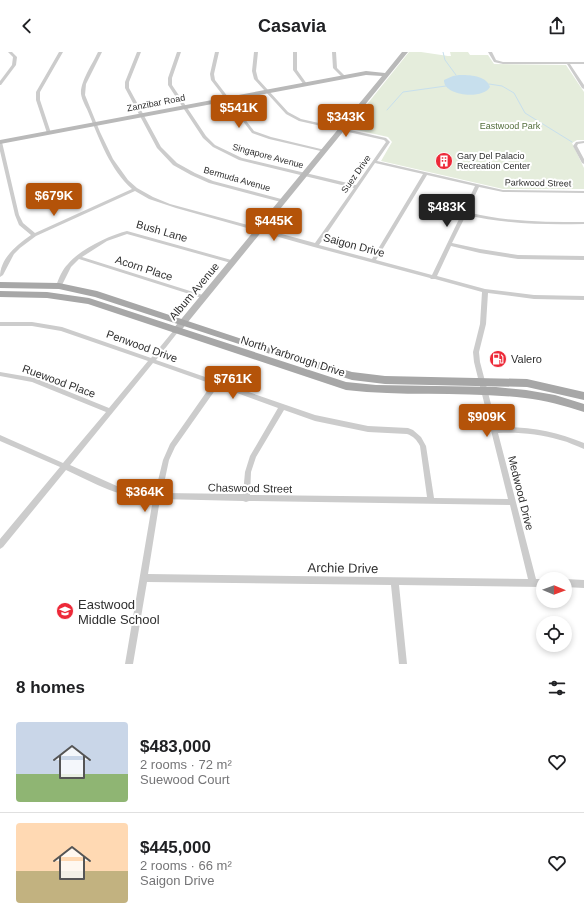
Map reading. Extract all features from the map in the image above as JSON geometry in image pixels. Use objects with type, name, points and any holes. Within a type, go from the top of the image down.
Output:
[{"type":"main road","name":"North Yarbrough Drive","points":[[0,285],[59,286],[114,298],[183,322],[333,383],[362,389],[376,390],[485,392],[533,395],[563,401],[584,408]]},
{"type":"main road","name":"North Yarbrough Drive","points":[[0,294],[47,295],[76,299],[102,305],[176,331],[364,378],[390,380],[527,382],[584,396]]},
{"type":"main road","points":[[362,389],[364,378]]},
{"type":"street","points":[[0,84],[15,63],[15,57],[10,52]]},
{"type":"street","points":[[49,133],[38,100],[38,92],[61,52]]},
{"type":"street","name":"Saigon Drive","points":[[100,52],[82,91],[118,171],[135,189],[168,204],[316,246],[485,291],[534,297],[584,298]]},
{"type":"street","name":"Bermuda Avenue","points":[[139,52],[127,86],[127,91],[163,154],[187,171],[211,182],[283,201]]},
{"type":"street","name":"Singapore Avenue","points":[[179,52],[170,82],[207,141],[241,159],[357,187]]},
{"type":"street","points":[[217,52],[212,77],[215,84],[253,132],[270,138],[324,151]]},
{"type":"street","name":"Suez Drive","points":[[256,52],[254,74],[256,79],[282,109],[291,116],[378,137],[388,141],[316,246]]},
{"type":"street","points":[[295,52],[295,70],[305,84]]},
{"type":"street","points":[[334,52],[335,68],[344,77]]},
{"type":"street","name":"Album Avenue","points":[[0,545],[405,52]]},
{"type":"street","points":[[490,52],[496,62],[503,63],[584,63]]},
{"type":"street","points":[[568,63],[584,88]]},
{"type":"street","name":"Zanzibar Road","points":[[0,142],[370,72],[387,75]]},
{"type":"street","points":[[0,142],[20,224],[34,235]]},
{"type":"street","points":[[584,142],[575,145],[584,163]]},
{"type":"street","name":"Parkwood Street","points":[[375,162],[477,186],[510,192],[584,192]]},
{"type":"street","points":[[373,261],[424,174]]},
{"type":"street","points":[[433,278],[477,186]]},
{"type":"street","points":[[0,275],[12,253],[34,235],[135,189]]},
{"type":"street","points":[[464,213],[491,220],[513,223],[584,223]]},
{"type":"street","name":"Bush Lane","points":[[59,286],[68,267],[78,257],[127,232],[233,262]]},
{"type":"street","points":[[449,244],[518,257],[584,258]]},
{"type":"street","name":"Acorn Place","points":[[78,257],[204,297]]},
{"type":"street","name":"Medwood Drive","points":[[485,291],[483,324],[476,352],[477,362],[533,582]]},
{"type":"street","name":"Penwood Drive","points":[[0,324],[32,324],[57,328],[282,407],[337,424],[368,429],[413,433],[420,439],[423,446],[431,501]]},
{"type":"street","name":"Ruewood Place","points":[[0,374],[33,380],[110,411]]},
{"type":"street","points":[[129,664],[161,475],[169,452],[216,384]]},
{"type":"street","points":[[246,499],[248,472],[253,456],[282,407]]},
{"type":"street","points":[[494,430],[521,429],[536,431],[564,438],[584,446]]},
{"type":"street","name":"Chaswood Street","points":[[1,439],[125,492],[157,498],[513,502]]},
{"type":"street","name":"Archie Drive","points":[[144,578],[536,582]]},
{"type":"street","points":[[395,581],[403,664]]},
{"type":"street","points":[[572,583],[584,584]]},
{"type":"green space","name":"Eastwood Park","points":[[409,52],[451,56],[450,52],[468,52],[470,55],[488,55],[494,64],[566,65],[584,92],[584,140],[577,140],[572,143],[584,168],[584,189],[503,189],[381,161],[392,142],[388,137],[348,128]]},
{"type":"water","points":[[459,75],[477,76],[485,80],[490,87],[480,94],[472,95],[456,93],[445,85],[444,80]]},
{"type":"waterway","points":[[443,52],[445,60],[456,75]]},
{"type":"waterway","points":[[489,84],[502,86],[514,93],[525,113],[572,142]]},
{"type":"waterway","points":[[387,110],[403,92],[446,86]]},
{"type":"place","name":"Gary Del Palacio Recreation Center","points":[[444,161]]},
{"type":"place","name":"Valero","points":[[498,359]]},
{"type":"place","name":"Eastwood Middle School","points":[[65,611]]}]
